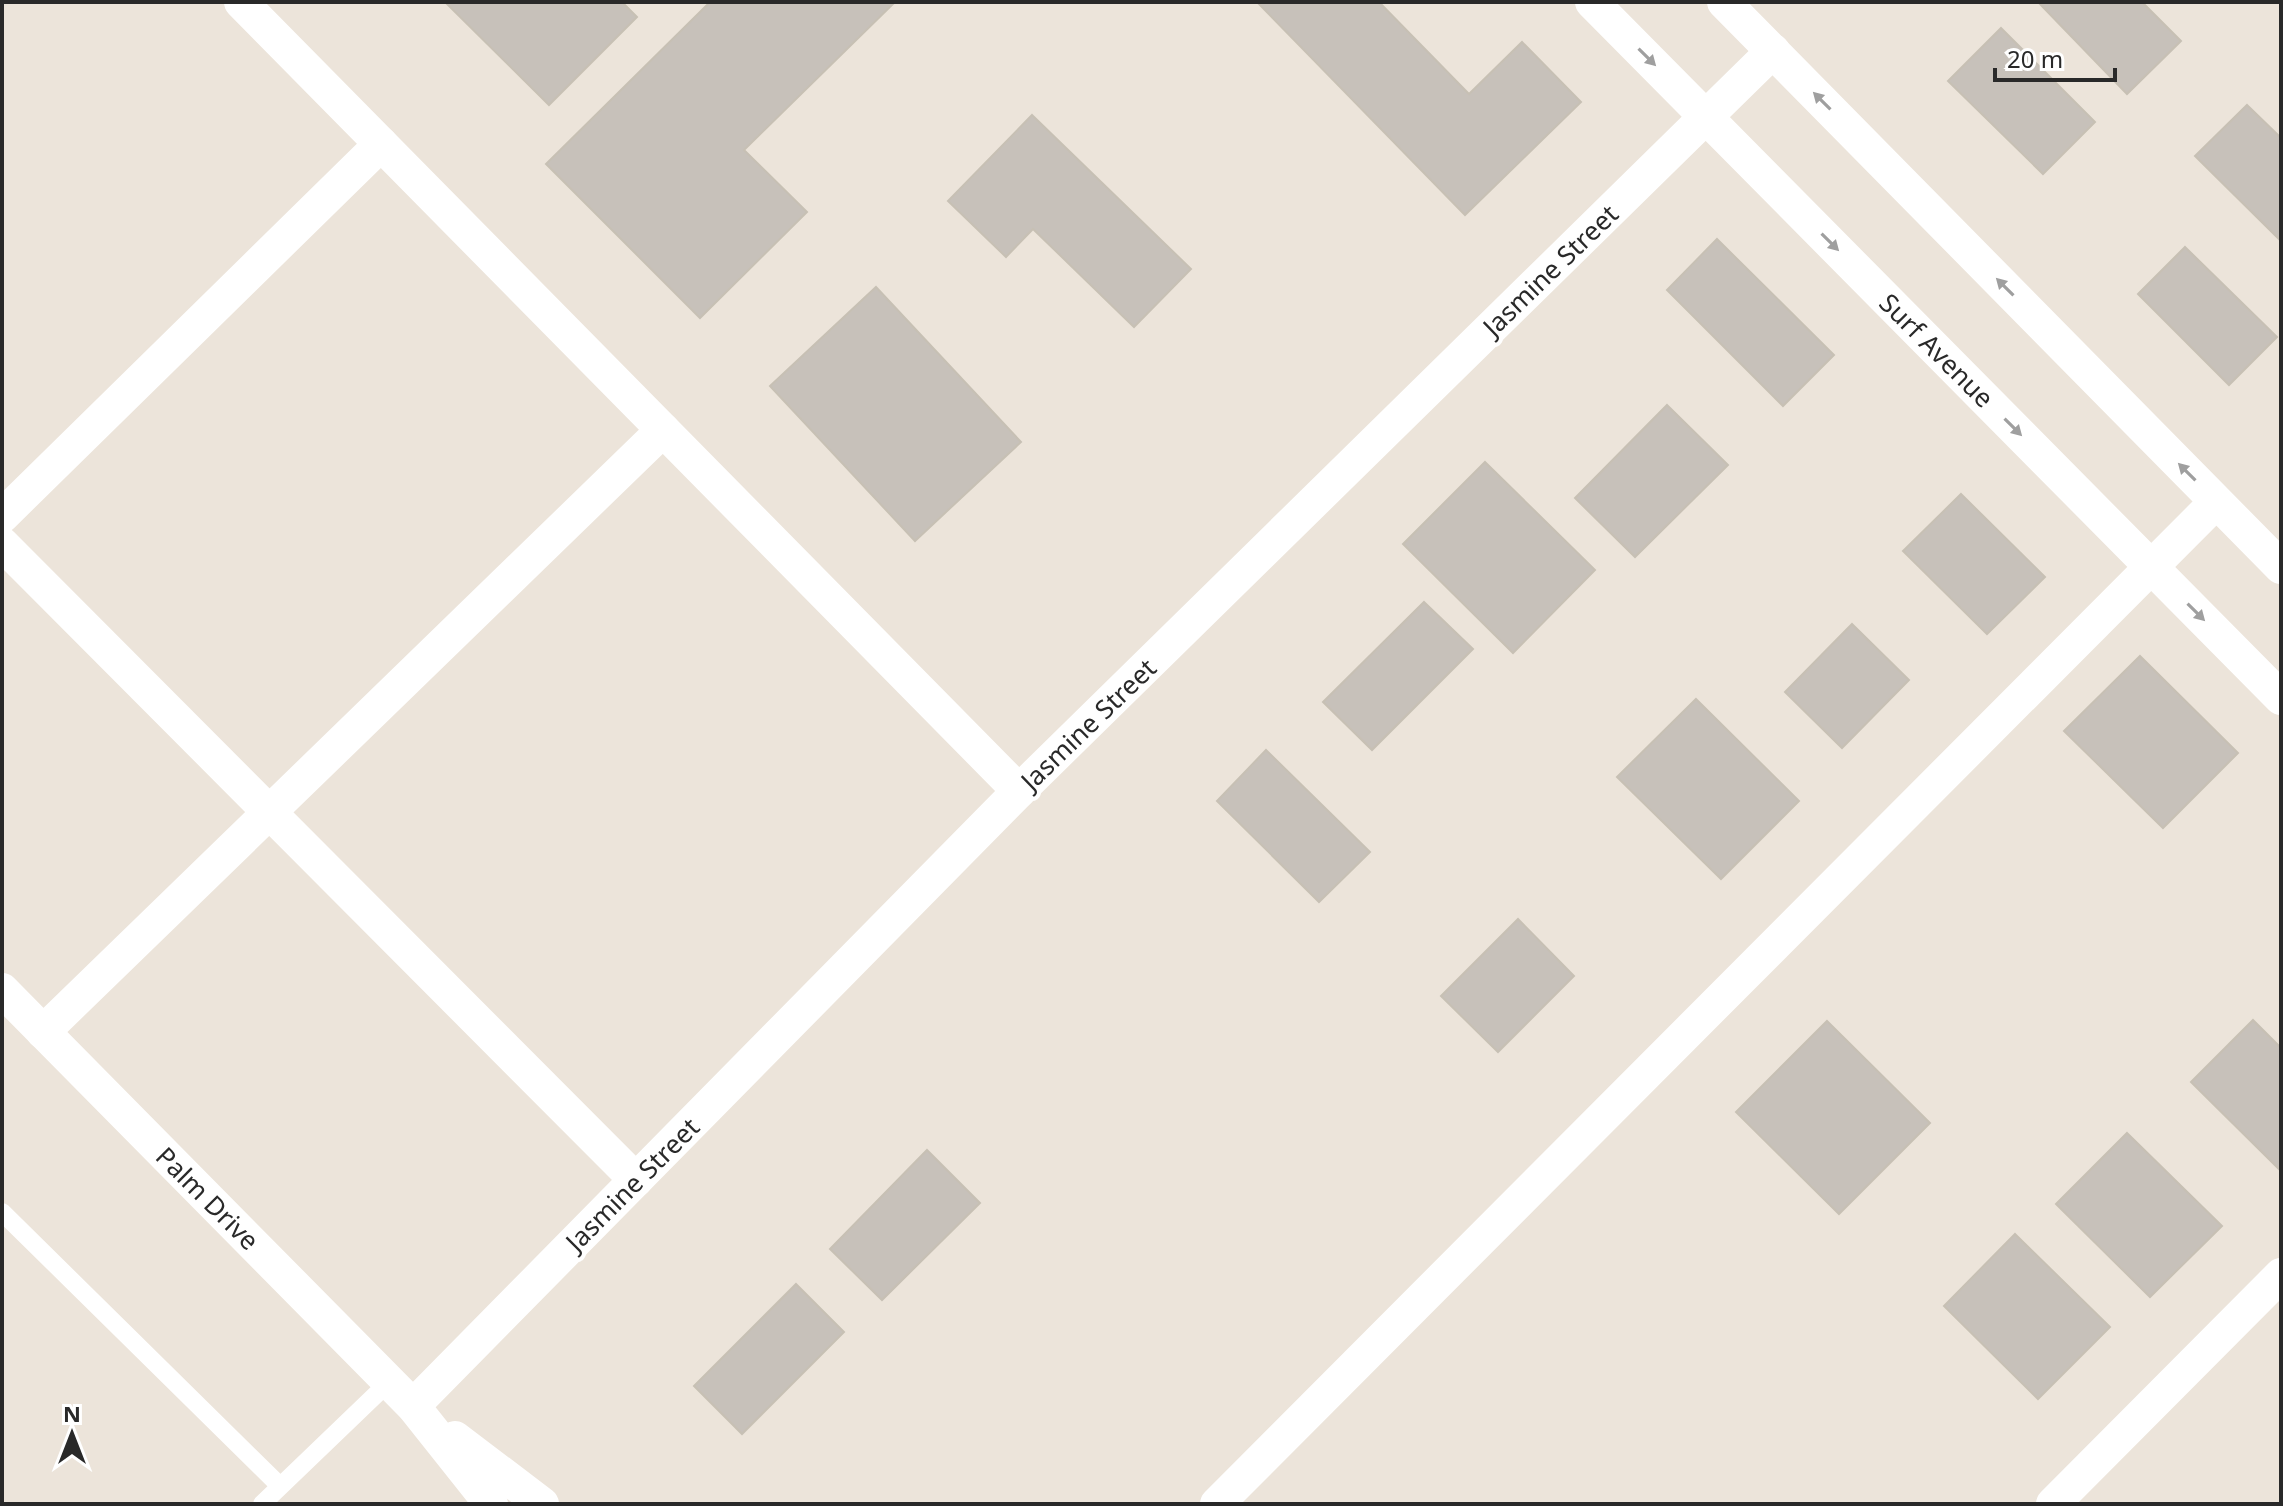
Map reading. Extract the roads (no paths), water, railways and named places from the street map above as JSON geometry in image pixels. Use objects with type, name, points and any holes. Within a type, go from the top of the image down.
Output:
[{"type":"street","points":[[241,2],[1019,791]]},
{"type":"street","name":"Surf Avenue","points":[[1592,2],[2281,698]]},
{"type":"street","points":[[1724,2],[2281,567]]},
{"type":"street","name":"Jasmine Street","points":[[413,1406],[1019,791],[1773,51]]},
{"type":"street","points":[[2,516],[381,144]]},
{"type":"street","points":[[43,1032],[663,430]]},
{"type":"street","points":[[1217,1504],[2216,502]]},
{"type":"street","points":[[2,544],[636,1180]]},
{"type":"street","name":"Palm Drive","points":[[2,990],[413,1406],[491,1504]]},
{"type":"street","points":[[2053,1504],[2281,1275]]},
{"type":"street","name":"Palm Drive","points":[[413,1406],[542,1504]]},
{"type":"lane","points":[[2,1212],[279,1485]]},
{"type":"lane","points":[[262,1504],[389,1382]]}]
